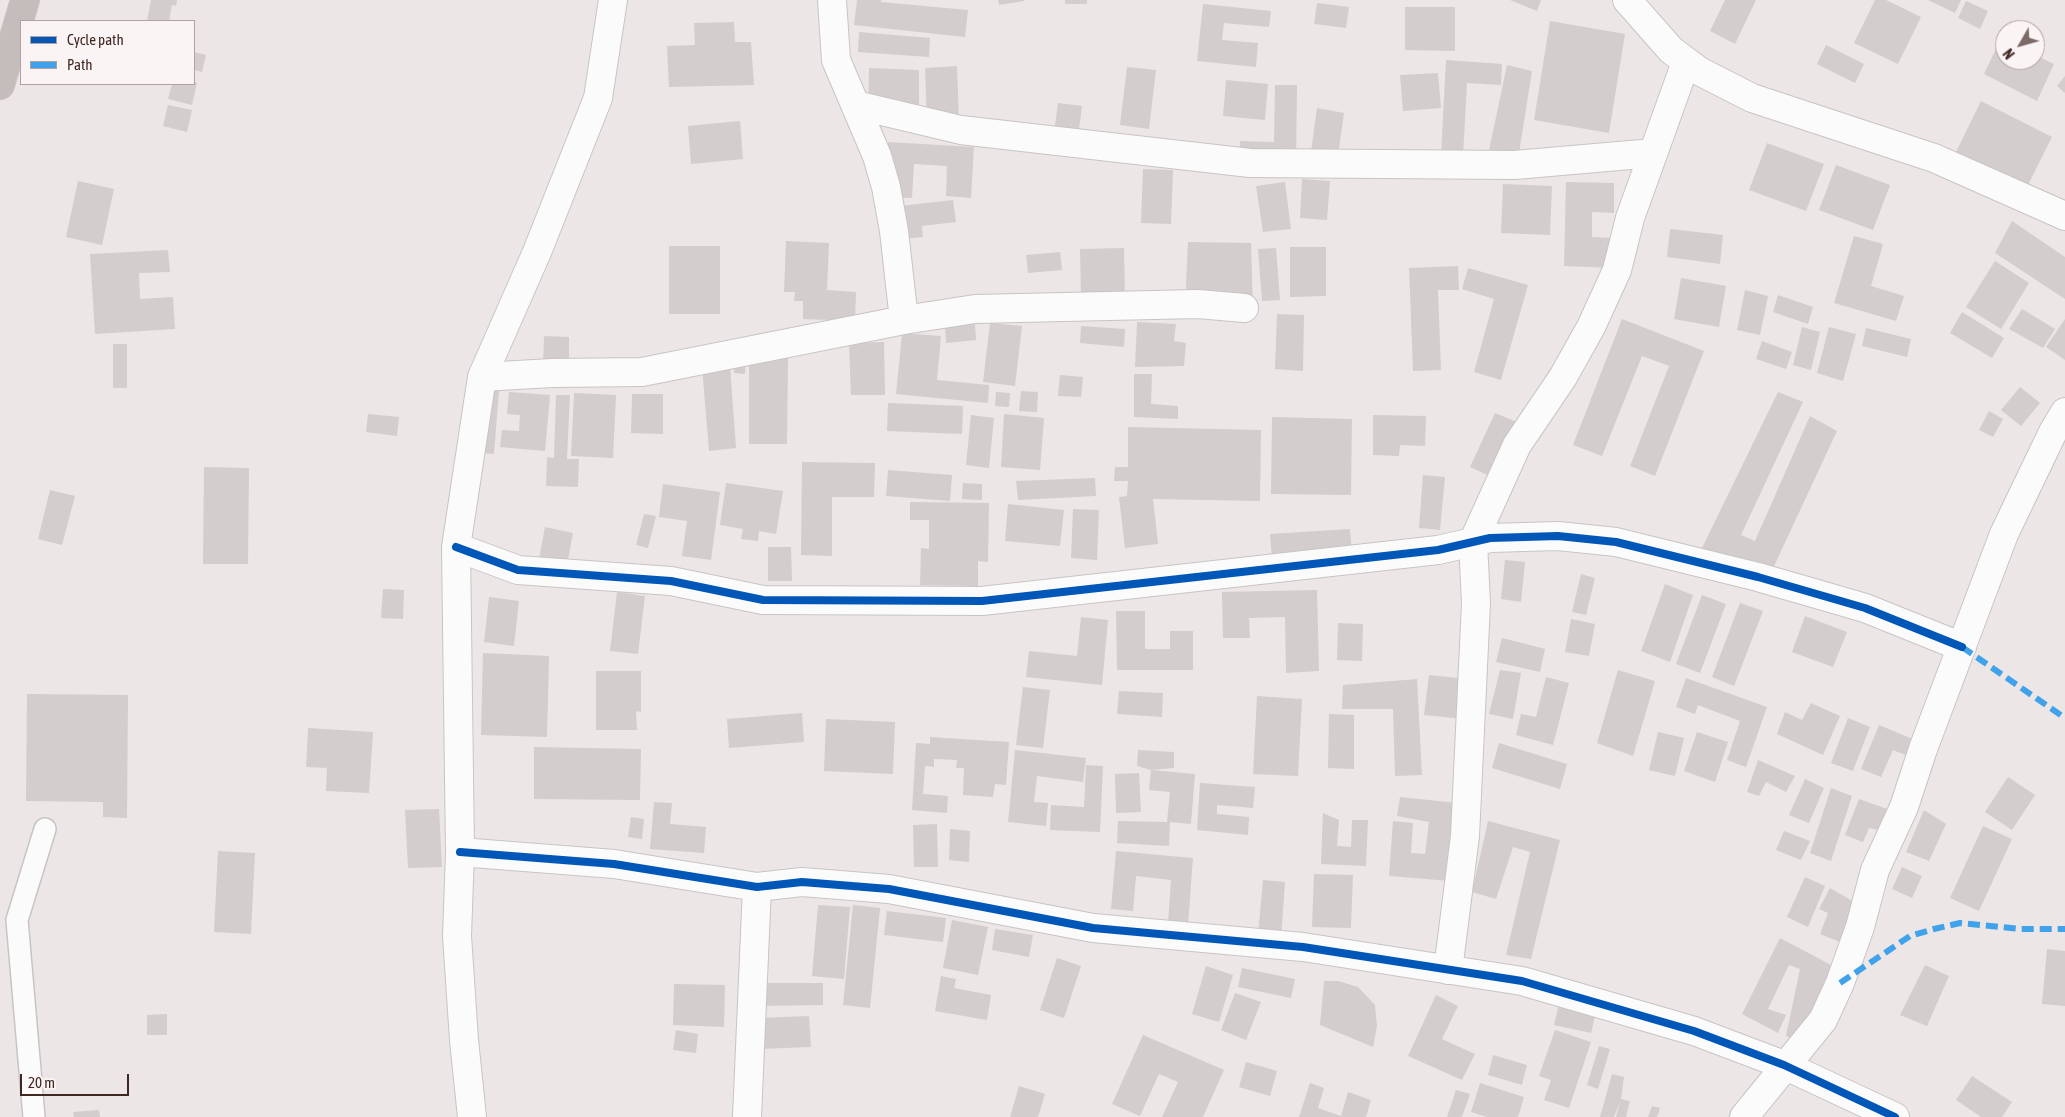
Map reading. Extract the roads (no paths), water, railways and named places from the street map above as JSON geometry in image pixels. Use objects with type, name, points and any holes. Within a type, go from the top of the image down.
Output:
[{"type":"highway","points":[[0,85],[25,0]]},
{"type":"street","points":[[472,1117],[464,1040],[457,936],[460,852],[456,548],[482,377],[537,252],[598,98],[613,0]]},
{"type":"street","points":[[832,0],[836,60],[877,156],[886,187],[894,231],[904,320]]},
{"type":"street","points":[[1628,0],[1671,50],[1686,62],[1699,71],[1752,98],[1934,158],[2065,216]]},
{"type":"street","points":[[1448,970],[1465,836],[1476,603],[1473,542],[1517,445],[1564,377],[1591,327],[1617,270],[1630,218],[1686,62]]},
{"type":"street","points":[[856,105],[960,130],[1250,163],[1515,165],[1653,153]]},
{"type":"street","points":[[482,377],[552,373],[642,372],[904,320],[975,309],[1198,304],[1244,308]]},
{"type":"street","points":[[1744,1117],[1823,1020],[1840,983],[1860,927],[1875,870],[1904,807],[1923,749],[2004,534],[2053,432],[2065,412]]},
{"type":"street","points":[[456,548],[518,570],[671,581],[763,600],[982,601],[1438,550],[1490,538],[1558,536],[1616,542],[1758,577],[1865,608],[1962,647]]},
{"type":"street","points":[[460,852],[614,864],[758,888],[802,882],[889,889],[1093,928],[1303,947],[1522,981],[1694,1031],[1784,1066],[1896,1117]]},
{"type":"street","points":[[747,1117],[758,888]]},
{"type":"lane","points":[[34,1117],[17,920],[45,829]]}]
